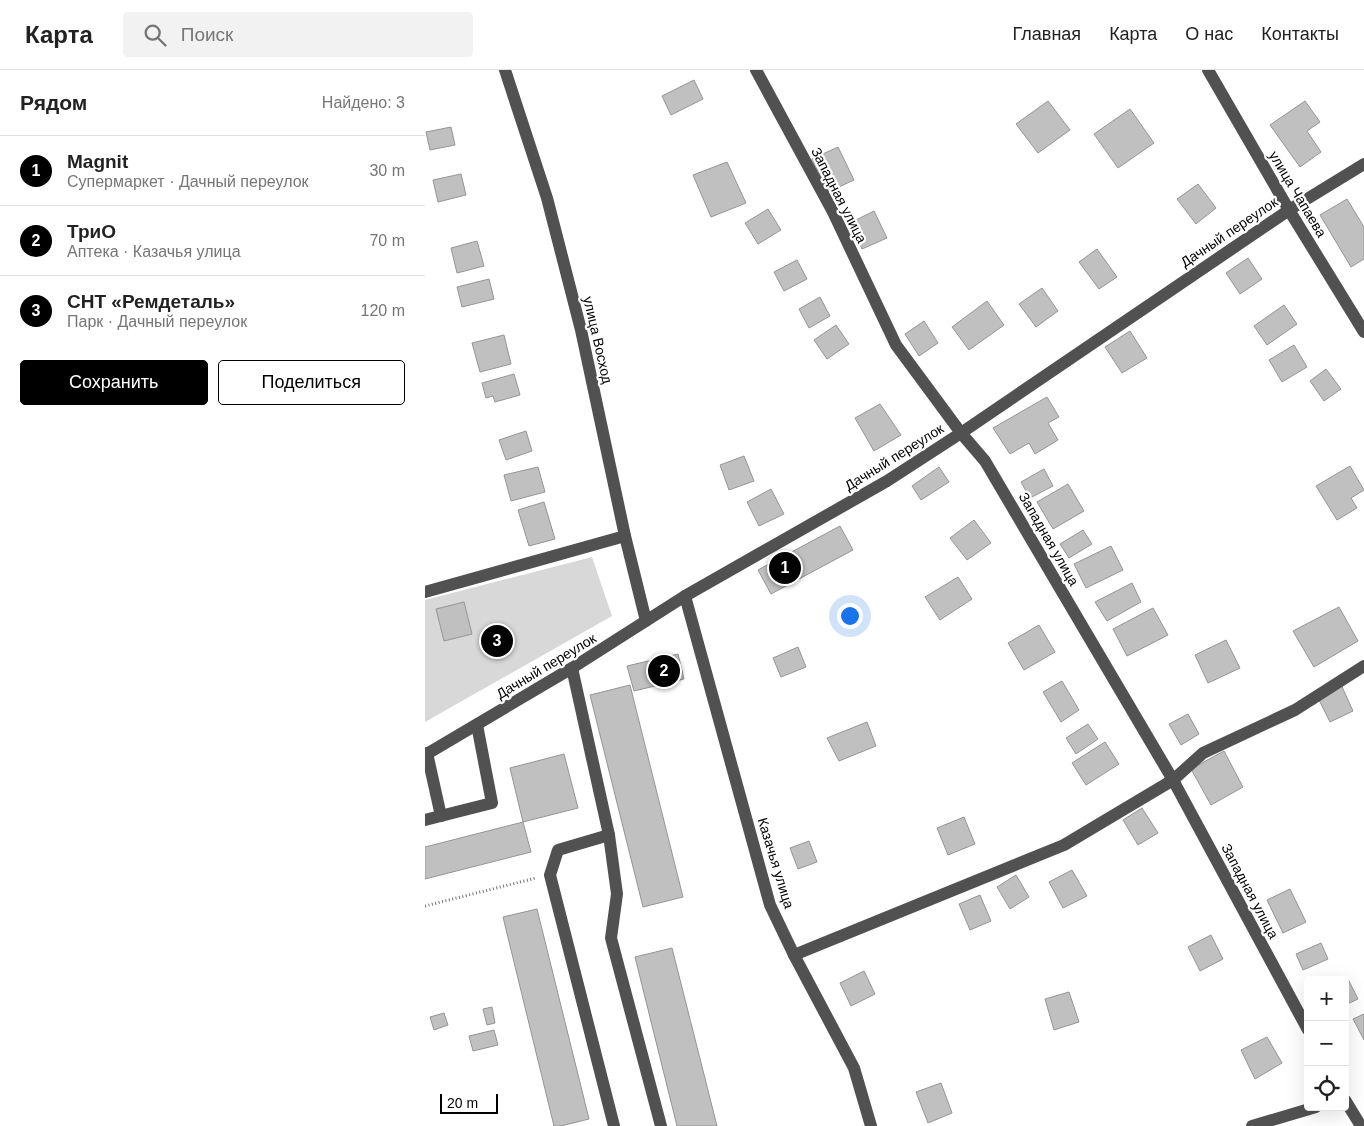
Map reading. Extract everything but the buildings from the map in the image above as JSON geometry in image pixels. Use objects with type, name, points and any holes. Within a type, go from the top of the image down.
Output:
[{"type":"street","name":"улица Восход","points":[[505,70],[547,198],[574,302],[625,536],[646,621]]},
{"type":"street","name":"Западная улица","points":[[756,70],[833,212],[897,345],[961,433],[985,461],[1173,780],[1304,1023]]},
{"type":"street","name":"улица Чапаева","points":[[1208,70],[1289,210],[1364,332]]},
{"type":"street","name":"Дачный переулок","points":[[426,754],[573,668],[685,596],[887,481],[961,433],[1289,210],[1364,164]]},
{"type":"street","points":[[425,592],[625,536]]},
{"type":"street","name":"Казачья улица","points":[[685,596],[770,905],[794,956],[854,1068],[871,1126]]},
{"type":"street","points":[[794,956],[1064,845],[1173,780],[1203,753],[1295,710],[1364,666]]},
{"type":"street","points":[[573,668],[609,836],[617,894],[611,938],[661,1126]]},
{"type":"street","points":[[425,820],[492,803],[477,725]]},
{"type":"street","points":[[426,754],[441,816]]},
{"type":"street","points":[[609,836],[558,850],[550,874],[614,1126]]},
{"type":"street","points":[[1349,1106],[1361,1126]]},
{"type":"street","points":[[1252,1126],[1304,1111]]},
{"type":"path","points":[[425,906],[550,874]]},
{"type":"shaded area","points":[[592,557],[612,616],[425,722],[425,600]]},
{"type":"place","name":"Magnit","points":[[785,568]]},
{"type":"place","name":"СНТ «Ремдеталь»","points":[[497,641]]},
{"type":"place","name":"ТриО","points":[[664,671]]}]
